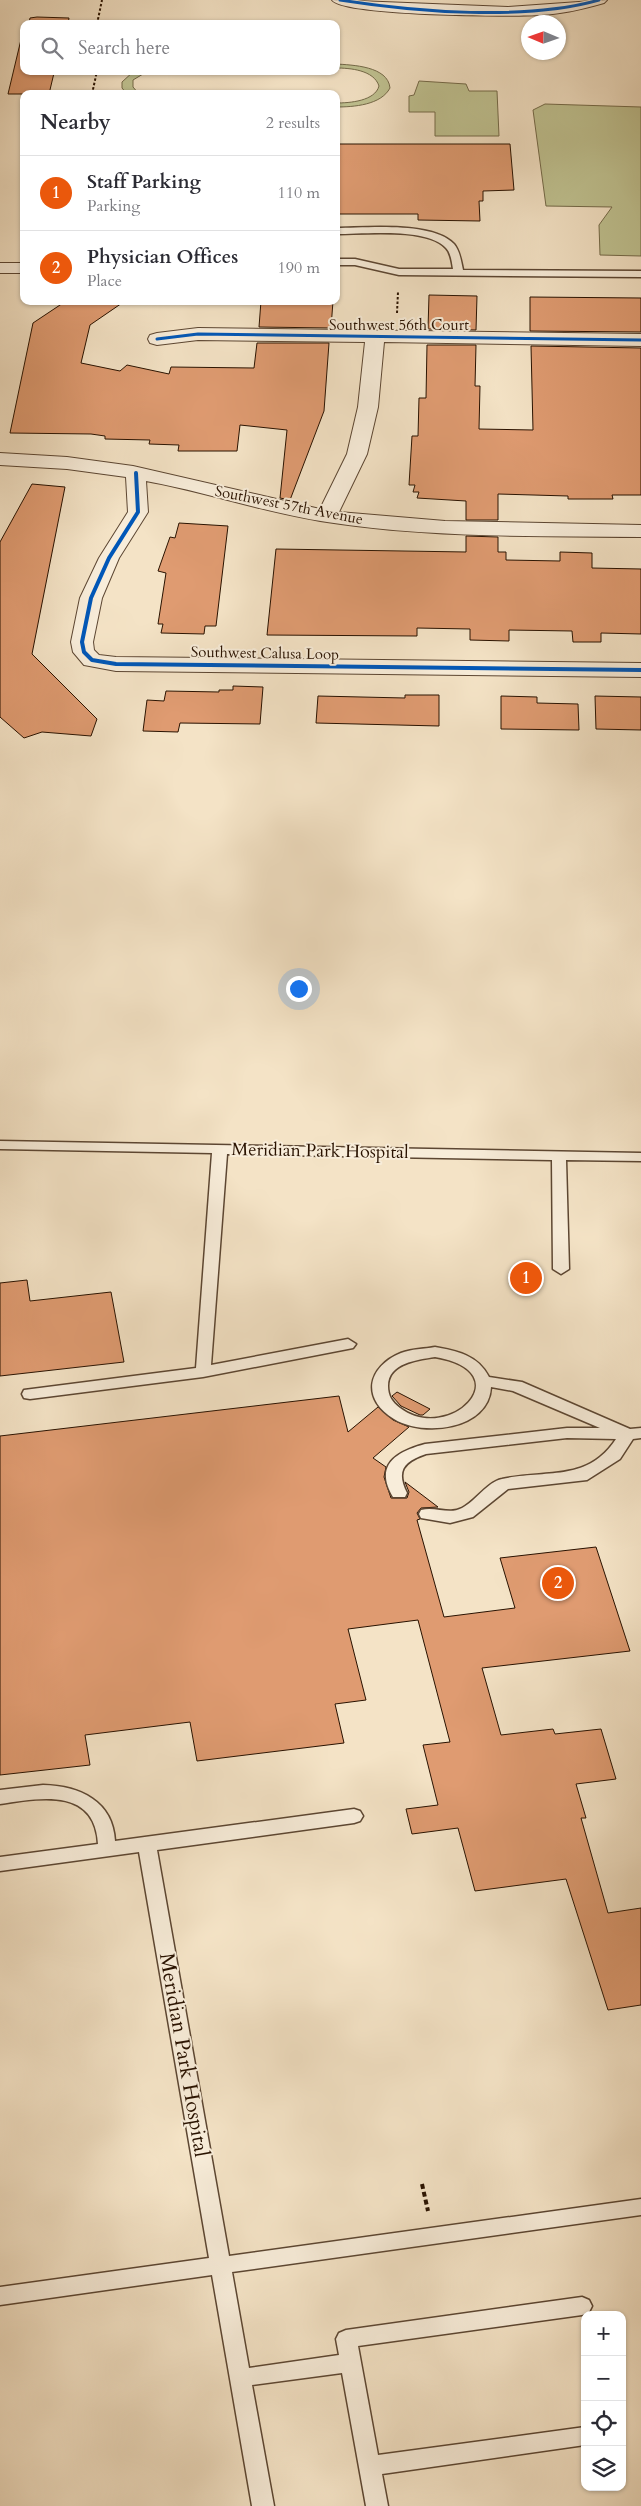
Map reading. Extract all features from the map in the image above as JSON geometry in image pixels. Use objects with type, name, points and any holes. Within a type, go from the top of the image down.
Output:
[{"type":"street","points":[[340,0],[399,8],[504,12],[558,10],[599,0]]},
{"type":"street","points":[[0,268],[20,268]]},
{"type":"street","name":"Southwest 56th Court","points":[[158,339],[198,334],[375,338],[396,336],[641,340]]},
{"type":"street","points":[[327,516],[357,454],[368,407],[375,338]]},
{"type":"street","name":"Southwest 57th Avenue","points":[[0,459],[56,462],[136,473],[327,516],[434,526],[641,531]]},
{"type":"street","name":"Southwest Calusa Loop","points":[[136,473],[138,512],[109,558],[90,598],[82,642],[84,652],[92,660],[116,664],[641,670]]},
{"type":"lane","points":[[340,231],[402,232],[437,238],[450,246],[459,272]]},
{"type":"lane","points":[[340,262],[355,262],[400,272],[641,274]]},
{"type":"lane","name":"Meridian Park Hospital","points":[[0,1145],[641,1158]]},
{"type":"lane","points":[[203,1372],[220,1149]]},
{"type":"lane","points":[[558,1156],[561,1269]]},
{"type":"lane","points":[[30,1394],[203,1372],[348,1344]]},
{"type":"lane","points":[[418,1353],[452,1355],[467,1361],[478,1370],[484,1381],[482,1399],[468,1414],[454,1420],[436,1423],[418,1421],[396,1412],[380,1398],[378,1386],[380,1375],[389,1365],[402,1357],[418,1353]]},
{"type":"lane","points":[[484,1381],[516,1386],[634,1434]]},
{"type":"lane","points":[[399,1493],[392,1475],[395,1466],[413,1452],[566,1433],[634,1434]]},
{"type":"lane","points":[[428,1514],[436,1517],[450,1517],[467,1513],[504,1484],[581,1476],[614,1454],[634,1434]]},
{"type":"lane","points":[[0,1797],[47,1791],[67,1793],[84,1800],[97,1811],[104,1825],[107,1850]]},
{"type":"lane","points":[[0,1864],[354,1816]]},
{"type":"lane","name":"Meridian Park Hospital","points":[[147,1845],[263,2506]]},
{"type":"lane","points":[[0,2296],[641,2207]]},
{"type":"lane","points":[[377,2506],[346,2339],[582,2306]]},
{"type":"lane","points":[[240,2378],[350,2363]]},
{"type":"lane","points":[[370,2466],[581,2437]]},
{"type":"path","points":[[98,20],[102,0]]},
{"type":"path","points":[[93,90],[96,75]]},
{"type":"path","points":[[396,336],[400,272]]},
{"type":"green space","points":[[340,64],[360,66],[376,71],[388,81],[390,88],[380,98],[366,104],[340,107],[340,103],[355,102],[373,95],[379,86],[372,76],[367,73],[340,68]]},
{"type":"green space","points":[[130,75],[141,75],[133,80],[133,87],[136,90],[124,90],[122,82]]},
{"type":"green space","points":[[419,81],[466,84],[469,91],[497,91],[499,136],[435,136],[435,112],[409,112],[409,96],[414,95]]},
{"type":"green space","points":[[545,104],[641,107],[641,256],[600,255],[599,225],[612,207],[546,206],[533,110]]},
{"type":"building","points":[[37,17],[69,18],[69,20],[30,20],[30,18]]},
{"type":"building","points":[[20,44],[20,75],[54,75],[50,90],[20,90],[20,94],[8,94]]},
{"type":"building","points":[[340,144],[510,144],[514,190],[483,191],[483,201],[479,201],[480,221],[418,220],[418,214],[340,214]]},
{"type":"building","points":[[429,295],[477,296],[476,330],[428,329]]},
{"type":"building","points":[[530,297],[641,298],[641,332],[530,331]]},
{"type":"building","points":[[60,305],[119,305],[90,325],[81,363],[120,371],[127,365],[169,374],[171,367],[254,368],[257,343],[329,343],[324,411],[290,500],[280,498],[287,430],[240,425],[237,451],[178,451],[179,445],[149,444],[150,440],[105,439],[105,436],[91,434],[10,433],[33,323]]},
{"type":"building","points":[[261,305],[333,305],[331,328],[259,327]]},
{"type":"building","points":[[427,345],[476,345],[475,386],[480,386],[479,429],[533,430],[531,346],[641,348],[641,495],[612,495],[613,499],[568,499],[568,496],[498,494],[498,520],[466,520],[466,501],[417,498],[419,492],[413,492],[415,485],[409,485],[412,436],[418,436],[419,398],[426,398]]},
{"type":"building","points":[[32,484],[65,487],[32,654],[97,719],[91,736],[42,732],[24,738],[0,717],[0,542]]},
{"type":"building","points":[[179,523],[228,526],[216,626],[205,626],[204,634],[161,633],[163,624],[158,624],[166,573],[158,571],[170,537],[175,538]]},
{"type":"building","points":[[466,536],[498,537],[498,552],[506,552],[506,560],[560,561],[560,552],[592,553],[592,568],[641,569],[641,634],[601,633],[601,642],[573,642],[572,631],[509,630],[509,641],[470,640],[470,629],[417,628],[417,636],[267,635],[276,549],[466,552]]},
{"type":"building","points":[[233,686],[263,687],[260,724],[180,723],[178,732],[143,731],[147,700],[164,701],[166,691],[219,692],[219,690],[233,690]]},
{"type":"building","points":[[405,695],[439,695],[439,726],[316,723],[318,696],[405,698]]},
{"type":"building","points":[[501,696],[537,697],[537,703],[578,704],[579,730],[501,729]]},
{"type":"building","points":[[595,696],[641,697],[641,730],[596,729]]},
{"type":"building","points":[[27,1280],[30,1301],[111,1292],[124,1362],[0,1376],[0,1283]]},
{"type":"building","points":[[397,1392],[430,1409],[423,1415],[420,1415],[401,1406],[392,1396]]},
{"type":"building","points":[[339,1396],[348,1432],[378,1407],[393,1420],[409,1427],[373,1458],[386,1467],[384,1477],[391,1498],[407,1498],[409,1492],[405,1482],[438,1507],[421,1508],[417,1513],[420,1519],[417,1520],[444,1617],[515,1608],[500,1558],[596,1547],[630,1651],[482,1668],[501,1735],[553,1729],[555,1734],[601,1729],[616,1779],[576,1784],[586,1818],[581,1818],[608,1913],[641,1908],[641,2005],[608,2010],[566,1879],[475,1891],[458,1828],[412,1834],[406,1809],[438,1805],[423,1745],[450,1742],[418,1620],[348,1629],[366,1700],[335,1704],[344,1743],[197,1761],[190,1722],[85,1735],[90,1765],[0,1775],[0,1436]]},
{"type":"cycle path","points":[[340,0],[408,8],[508,12],[554,9],[599,0]]},
{"type":"cycle path","points":[[157,339],[198,334],[641,340]]},
{"type":"cycle path","points":[[136,473],[138,512],[109,558],[91,598],[82,642],[84,652],[92,660],[116,664],[641,670]]},
{"type":"place","name":"Staff Parking","points":[[526,1278]]},
{"type":"place","name":"Physician Offices","points":[[558,1583]]}]
